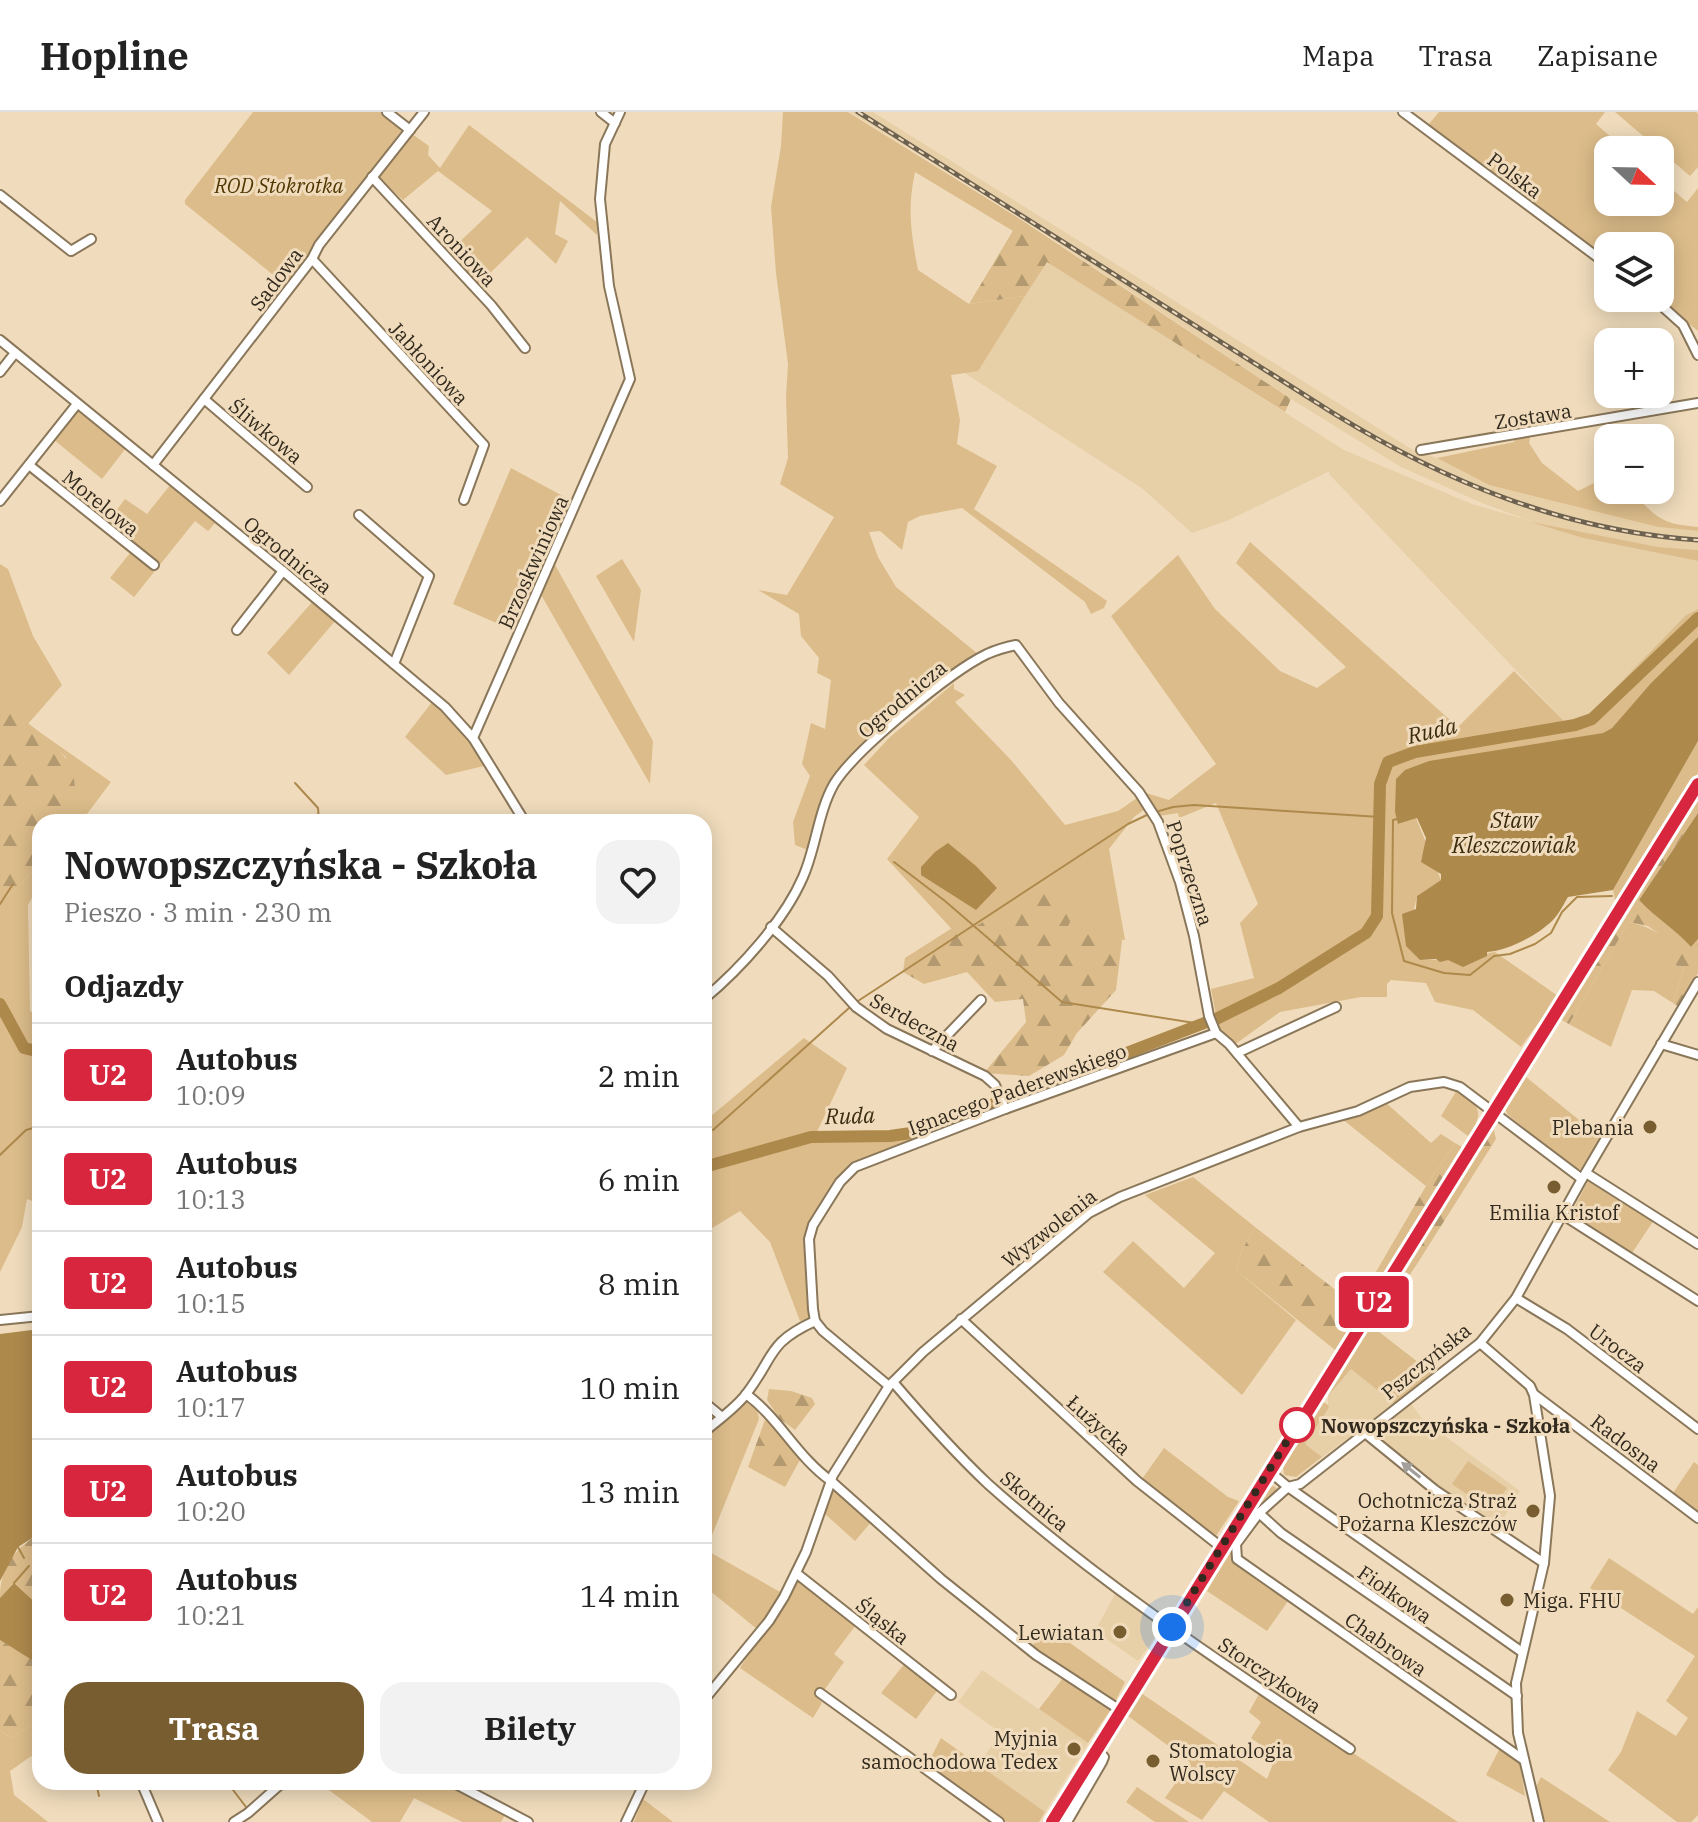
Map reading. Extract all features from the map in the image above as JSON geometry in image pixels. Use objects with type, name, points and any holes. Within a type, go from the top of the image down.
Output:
[{"type":"main road","points":[[1052,1822],[1698,784]]},
{"type":"street","points":[[387,112],[410,130]]},
{"type":"street","name":"Sadowa","points":[[153,465],[424,112]]},
{"type":"street","points":[[601,112],[615,123]]},
{"type":"street","name":"Brzoskwiniowa","points":[[473,738],[630,379],[609,286],[600,199],[605,144],[620,112]]},
{"type":"street","name":"Polska","points":[[1403,112],[1594,255]]},
{"type":"street","name":"Aroniowa","points":[[372,177],[491,305],[525,348]]},
{"type":"street","points":[[0,195],[71,251],[91,239]]},
{"type":"street","name":"Jabłoniowa","points":[[312,259],[484,445],[464,500]]},
{"type":"street","points":[[1669,312],[1683,325],[1698,352]]},
{"type":"street","name":"Ogrodnicza","points":[[0,340],[445,707],[473,738],[520,814]]},
{"type":"street","points":[[0,372],[15,353]]},
{"type":"street","name":"Śliwkowa","points":[[204,399],[307,487]]},
{"type":"street","name":"Zostawa","points":[[1421,450],[1698,403]]},
{"type":"street","points":[[0,501],[77,404]]},
{"type":"street","name":"Morelowa","points":[[29,465],[154,565]]},
{"type":"street","points":[[359,515],[429,576],[394,664]]},
{"type":"street","points":[[237,630],[283,571]]},
{"type":"street","name":"Ogrodnicza","points":[[712,992],[793,898],[804,875],[834,785],[871,744],[964,668],[985,655],[1016,645]]},
{"type":"street","name":"Poprzeczna","points":[[1016,645],[1059,703],[1139,792],[1158,822],[1180,882],[1209,1016],[1216,1033]]},
{"type":"street","name":"Serdeczna","points":[[771,927],[828,976],[856,1007],[887,1029],[985,1076],[995,1085],[1005,1109]]},
{"type":"street","name":"Pszczyńska","points":[[1234,1551],[1241,1535],[1259,1513],[1288,1487],[1300,1484],[1480,1343],[1516,1298],[1698,982]]},
{"type":"street","points":[[932,1051],[981,1000]]},
{"type":"street","points":[[1237,1053],[1336,1007]]},
{"type":"street","points":[[1216,1033],[1237,1053],[1299,1127]]},
{"type":"street","name":"Ignacego Paderewskiego","points":[[815,1321],[809,1239],[813,1225],[847,1174],[865,1163],[1005,1109],[1216,1033]]},
{"type":"street","points":[[1661,1044],[1698,1055]]},
{"type":"street","name":"Wyzwolenia","points":[[712,1690],[769,1621],[796,1573],[831,1481],[891,1384],[961,1319],[1101,1205],[1299,1127],[1358,1111],[1410,1087],[1426,1082],[1444,1082],[1460,1087],[1584,1176],[1698,1244]]},
{"type":"street","points":[[1563,1215],[1698,1301]]},
{"type":"street","name":"Urocza","points":[[1516,1298],[1567,1329],[1698,1429]]},
{"type":"street","points":[[0,1320],[32,1317]]},
{"type":"street","name":"Łużycka","points":[[961,1319],[1103,1451],[1221,1547]]},
{"type":"street","points":[[712,1425],[746,1394],[775,1346],[789,1333],[815,1321],[823,1331],[891,1384]]},
{"type":"street","name":"Radosna","points":[[1480,1343],[1530,1386],[1534,1395],[1698,1518]]},
{"type":"street","name":"Skotnica","points":[[891,1384],[987,1483],[1071,1552],[1172,1627]]},
{"type":"street","points":[[746,1394],[778,1423],[815,1470],[965,1598],[1036,1655],[1120,1710]]},
{"type":"street","points":[[1534,1395],[1550,1496],[1544,1563],[1516,1683],[1518,1733],[1539,1822]]},
{"type":"street","points":[[712,1409],[722,1417]]},
{"type":"street","points":[[1365,1433],[1435,1490],[1544,1563]]},
{"type":"street","points":[[1269,1471],[1522,1652]]},
{"type":"street","name":"Fiołkowa","points":[[1259,1513],[1281,1533],[1517,1696]]},
{"type":"street","name":"Chabrowa","points":[[1234,1551],[1237,1559],[1271,1584],[1524,1760]]},
{"type":"street","name":"Śląska","points":[[796,1573],[951,1695]]},
{"type":"street","name":"Storczykowa","points":[[1172,1627],[1350,1749]]},
{"type":"street","points":[[820,1693],[999,1822]]},
{"type":"street","points":[[1067,1822],[1104,1757],[1096,1749]]},
{"type":"street","points":[[144,1790],[158,1822]]},
{"type":"street","points":[[239,1821],[274,1790]]},
{"type":"street","points":[[467,1790],[528,1822]]},
{"type":"street","points":[[626,1822],[641,1790]]},
{"type":"shaded area","points":[[850,112],[873,112],[1413,450],[1437,458],[1489,485],[1658,527],[1698,531],[1698,550],[1658,547],[1542,525],[1583,538],[1698,561],[1698,609],[1686,615],[1588,716],[1566,723],[1329,474],[1330,471],[1229,520],[1192,533],[1143,489],[963,372],[978,370],[1047,261],[1344,450],[1472,504],[1531,521],[1401,467],[1291,399],[1000,204]]},
{"type":"shaded area","points":[[1351,1369],[1395,1404],[1322,1457],[1305,1444],[1328,1409],[1328,1396]]},
{"type":"shaded area","points":[[1410,1402],[1423,1420],[1520,1491],[1497,1529],[1414,1471],[1370,1434]]},
{"type":"shaded area","points":[[1116,1592],[1163,1626],[1138,1661],[1095,1631]]},
{"type":"shaded area","points":[[982,1670],[1088,1743],[1045,1812],[978,1765],[1001,1733],[958,1702]]},
{"type":"green space","name":"ROD Stokrotka","points":[[253,112],[383,112],[401,131],[287,286],[185,204]]},
{"type":"green space","points":[[783,112],[848,112],[1020,219],[1013,231],[915,172],[911,221],[918,270],[969,304],[1025,296],[978,371],[951,375],[960,420],[957,444],[997,466],[974,509],[1107,601],[1104,608],[1091,614],[1085,602],[962,508],[920,516],[908,522],[902,550],[880,531],[869,532],[878,557],[896,587],[978,654],[873,736],[837,773],[823,797],[808,850],[795,845],[793,822],[810,776],[802,764],[811,723],[825,729],[831,680],[817,673],[819,658],[801,636],[799,614],[758,590],[787,595],[834,517],[780,484],[788,458],[788,364],[771,207]]},
{"type":"green space","points":[[1439,112],[1605,112],[1596,124],[1610,136],[1594,136],[1594,216],[1674,216],[1674,191],[1687,202],[1698,188],[1698,331],[1674,312],[1674,232],[1594,232],[1594,250],[1428,125]]},
{"type":"green space","points":[[1615,112],[1696,112],[1698,167],[1690,176],[1674,162],[1674,136],[1643,136]]},
{"type":"green space","points":[[469,125],[597,222],[597,235],[560,201],[555,234],[568,241],[556,264],[527,237],[479,284],[449,252],[492,211],[438,171],[403,200],[377,176],[412,134],[429,146],[428,155],[440,168]]},
{"type":"green space","points":[[1020,219],[1291,399],[1285,412],[1047,262],[1025,296],[969,304]]},
{"type":"green space","points":[[79,410],[126,448],[102,479],[53,439]]},
{"type":"green space","points":[[1530,437],[1529,443],[1542,463],[1578,491],[1594,483],[1594,504],[1644,504],[1659,517],[1672,523],[1698,527],[1698,531],[1658,527],[1489,485],[1437,458],[1514,442],[1515,438]]},
{"type":"green space","points":[[511,468],[572,501],[517,632],[453,604]]},
{"type":"green space","points":[[171,484],[217,521],[208,531],[195,521],[134,597],[110,578],[130,553],[102,530],[125,499],[147,514]]},
{"type":"green space","points":[[1531,522],[1658,547],[1698,550],[1698,561],[1583,538]]},
{"type":"green space","points":[[1250,542],[1458,727],[1514,671],[1566,723],[1588,716],[1686,615],[1698,609],[1698,637],[1651,683],[1612,728],[1603,733],[1536,744],[1395,812],[1399,824],[1416,818],[1441,880],[1417,896],[1406,945],[1420,960],[1448,960],[1495,952],[1558,996],[1521,1047],[1473,1010],[1435,1002],[1426,983],[1391,980],[1387,984],[1387,997],[1361,997],[1280,1012],[1234,1045],[1219,1031],[1211,989],[1254,978],[1240,923],[1258,904],[1216,803],[1179,818],[1178,813],[1159,816],[1146,793],[1169,800],[1216,764],[1111,616],[1178,555],[1215,609],[1280,671],[1317,688],[1346,667],[1236,563]]},
{"type":"green space","points":[[622,559],[641,590],[634,642],[596,576]]},
{"type":"green space","points":[[554,563],[653,741],[650,784],[540,593]]},
{"type":"green space","points":[[0,564],[8,569],[33,636],[62,685],[28,724],[111,782],[87,814],[75,814],[66,757],[0,702]]},
{"type":"green space","points":[[314,600],[336,620],[289,675],[267,653]]},
{"type":"green space","points":[[954,683],[954,689],[965,695],[955,702],[1011,760],[1065,825],[1118,811],[1137,798],[1145,809],[1134,817],[1109,849],[1125,940],[1061,935],[1049,879],[960,938],[887,859],[919,817],[864,765],[889,738]]},
{"type":"green space","points":[[0,702],[41,734],[68,761],[74,778],[76,806],[74,814],[32,814],[32,872],[0,901]]},
{"type":"green space","points":[[432,702],[465,737],[484,766],[446,775],[405,737]]},
{"type":"green space","points":[[1698,741],[1698,773],[1616,904],[1613,890]]},
{"type":"green space","points":[[1698,792],[1698,813],[1639,900],[1691,947],[1698,939],[1698,973],[1679,1007],[1673,1003],[1684,967],[1674,965],[1674,945],[1648,926],[1629,922],[1569,1024],[1556,1017]]},
{"type":"green space","points":[[32,872],[32,898],[28,905],[32,1012],[32,1201],[27,1199],[22,1227],[0,1272],[0,901]]},
{"type":"green space","points":[[1049,879],[1079,904],[1064,934],[1118,935],[1122,941],[1116,990],[1077,1033],[1064,1055],[1029,1076],[984,1073],[1026,1022],[1023,999],[995,1002],[967,972],[924,984],[903,972],[905,958],[952,928],[960,937]]},
{"type":"green space","points":[[1629,922],[1647,928],[1674,945],[1674,965],[1684,967],[1673,1003],[1654,991],[1632,990],[1611,1047],[1569,1024]]},
{"type":"green space","points":[[804,1038],[847,1068],[817,1132],[902,1131],[1000,1108],[852,1165],[806,1233],[805,1267],[811,1318],[800,1321],[770,1242],[740,1211],[712,1228],[712,1115]]},
{"type":"green space","points":[[1526,1077],[1600,1137],[1584,1169],[1576,1169],[1508,1115],[1505,1109]]},
{"type":"green space","points":[[1457,1090],[1478,1110],[1477,1121],[1468,1136],[1441,1116]]},
{"type":"green space","points":[[1385,1102],[1431,1143],[1441,1134],[1455,1143],[1426,1186],[1342,1119]]},
{"type":"green space","points":[[1493,1126],[1496,1139],[1417,1264],[1407,1259]]},
{"type":"green space","points":[[1455,1143],[1462,1147],[1335,1350],[1236,1270],[1242,1250],[1255,1227],[1356,1306],[1426,1186]]},
{"type":"green space","points":[[1193,1177],[1255,1227],[1242,1250],[1236,1270],[1296,1320],[1242,1395],[1103,1272],[1133,1241],[1184,1288],[1215,1253],[1145,1195]]},
{"type":"green space","points":[[1592,1179],[1654,1220],[1632,1253],[1571,1214],[1588,1181]]},
{"type":"green space","points":[[1407,1259],[1417,1264],[1374,1328],[1432,1373],[1395,1404],[1351,1369],[1328,1396],[1325,1393]]},
{"type":"green space","points":[[769,1389],[791,1391],[812,1398],[815,1404],[795,1430],[780,1419],[767,1400]]},
{"type":"green space","points":[[1321,1400],[1329,1406],[1328,1409],[1305,1444],[1322,1457],[1296,1477],[1284,1475],[1283,1464],[1310,1426]]},
{"type":"green space","points":[[746,1401],[757,1410],[759,1419],[712,1535],[712,1431]]},
{"type":"green space","points":[[766,1417],[800,1460],[785,1487],[748,1467]]},
{"type":"green space","points":[[1164,1448],[1228,1497],[1239,1501],[1214,1539],[1142,1479]]},
{"type":"green space","points":[[1468,1461],[1507,1488],[1491,1511],[1452,1484]]},
{"type":"green space","points":[[1694,1462],[1698,1465],[1698,1512],[1673,1493]]},
{"type":"green space","points":[[832,1486],[872,1521],[855,1541],[824,1513]]},
{"type":"green space","points":[[1274,1486],[1278,1490],[1276,1495],[1240,1535],[1267,1488]]},
{"type":"green space","points":[[32,1539],[32,1600],[14,1583],[0,1598],[6,1568],[23,1545]]},
{"type":"green space","points":[[1234,1544],[1232,1557],[1288,1601],[1267,1631],[1207,1591]]},
{"type":"green space","points":[[712,1553],[782,1593],[757,1629],[712,1592]]},
{"type":"green space","points":[[1609,1558],[1693,1614],[1698,1607],[1698,1815],[1691,1822],[1677,1822],[1608,1770],[1621,1752],[1637,1711],[1676,1736],[1688,1718],[1666,1701],[1695,1656],[1590,1588]]},
{"type":"green space","points":[[797,1578],[856,1625],[834,1654],[844,1662],[818,1699],[822,1703],[813,1718],[740,1668]]},
{"type":"green space","points":[[1046,1626],[1125,1682],[1114,1704],[1031,1648]]},
{"type":"green space","points":[[0,1640],[32,1659],[32,1724],[11,1738],[0,1730]]},
{"type":"green space","points":[[906,1662],[939,1688],[916,1719],[881,1693]]},
{"type":"green space","points":[[1063,1678],[1111,1709],[1088,1743],[1039,1709]]},
{"type":"green space","points":[[1260,1692],[1458,1822],[1269,1822],[1224,1791],[1202,1820],[1165,1798],[1190,1762],[1128,1716],[1141,1693],[1267,1779],[1276,1756],[1251,1738],[1261,1722],[1249,1712]]},
{"type":"green space","points":[[32,1724],[32,1756],[10,1771],[14,1795],[48,1822],[0,1822],[0,1730],[11,1738]]},
{"type":"green space","points":[[941,1738],[1045,1812],[1039,1822],[1006,1822],[961,1789],[955,1791],[926,1767]]},
{"type":"green space","points":[[1500,1748],[1520,1762],[1525,1796],[1486,1775]]},
{"type":"green space","points":[[1541,1777],[1610,1822],[1540,1822],[1532,1794]]},
{"type":"green space","points":[[1137,1787],[1189,1822],[1155,1822],[1126,1802]]},
{"type":"green space","points":[[329,1790],[481,1790],[478,1796],[505,1815],[501,1822],[462,1822],[414,1798],[400,1822],[372,1822]]},
{"type":"green space","points":[[643,1799],[673,1822],[634,1822]]},
{"type":"water","name":"Staw Kleszczowiak","points":[[1698,637],[1698,741],[1613,890],[1568,897],[1547,926],[1513,945],[1487,952],[1487,956],[1463,967],[1448,960],[1420,960],[1406,946],[1402,914],[1416,909],[1417,896],[1441,880],[1441,874],[1421,862],[1426,838],[1417,818],[1398,824],[1395,812],[1396,779],[1405,770],[1429,761],[1603,733],[1612,728],[1651,683]]},
{"type":"water","points":[[1698,813],[1698,939],[1691,947],[1639,900]]},
{"type":"water","points":[[948,843],[997,888],[976,910],[921,875],[921,867]]},
{"type":"water","points":[[32,1330],[32,1538],[18,1547],[0,1581],[0,1334]]},
{"type":"water","points":[[14,1583],[32,1600],[32,1660],[0,1640],[0,1598]]},
{"type":"waterway","name":"Ruda","points":[[1214,1020],[1279,988],[1366,933],[1377,916],[1380,784],[1388,762],[1415,752],[1575,725],[1592,719],[1698,618]]},
{"type":"waterway","points":[[295,783],[318,808],[318,814]]},
{"type":"waterway","points":[[1159,811],[1194,805],[1380,817]]},
{"type":"waterway","points":[[858,1001],[1128,824],[1149,814]]},
{"type":"waterway","points":[[1397,819],[1393,820],[1392,913],[1404,961],[1444,973],[1470,975],[1494,956],[1510,954],[1535,944],[1551,933],[1562,912],[1577,897],[1612,896]]},
{"type":"waterway","points":[[894,862],[945,901],[1062,1002],[1201,1024]]},
{"type":"waterway","points":[[0,904],[13,884]]},
{"type":"waterway","name":"Ruda","points":[[0,1004],[24,1048],[32,1050]]},
{"type":"waterway","points":[[713,1130],[849,1008]]},
{"type":"waterway","name":"Ruda","points":[[1007,1099],[1207,1022]]},
{"type":"waterway","name":"Ruda","points":[[712,1165],[811,1137],[890,1136],[918,1132],[996,1103]]},
{"type":"waterway","points":[[0,1155],[26,1130],[32,1128]]},
{"type":"waterway","points":[[18,1547],[24,1558]]},
{"type":"waterway","points":[[14,1583],[29,1566]]},
{"type":"waterway","points":[[98,1790],[99,1796]]},
{"type":"waterway","points":[[233,1790],[246,1807]]},
{"type":"railway","points":[[858,112],[1333,413],[1419,461],[1508,499],[1554,514],[1649,535],[1698,540]]},
{"type":"bus line","name":"U2","points":[[1052,1822],[1698,784]]},
{"type":"place","name":"Plebania","points":[[1650,1127]]},
{"type":"place","name":"Emilia Kristof","points":[[1554,1187]]},
{"type":"place","name":"Nowopszczyńska - Szkoła","points":[[1297,1425]]},
{"type":"place","name":"Ochotnicza Straż Pożarna Kleszczów","points":[[1533,1511]]},
{"type":"place","name":"Miga. FHU","points":[[1507,1600]]},
{"type":"place","name":"Lewiatan","points":[[1120,1632]]},
{"type":"place","name":"Myjnia samochodowa Tedex","points":[[1074,1749]]},
{"type":"place","name":"Stomatologia Wolscy","points":[[1153,1761]]},
{"type":"route","points":[[1172,1627],[1297,1425]]}]
